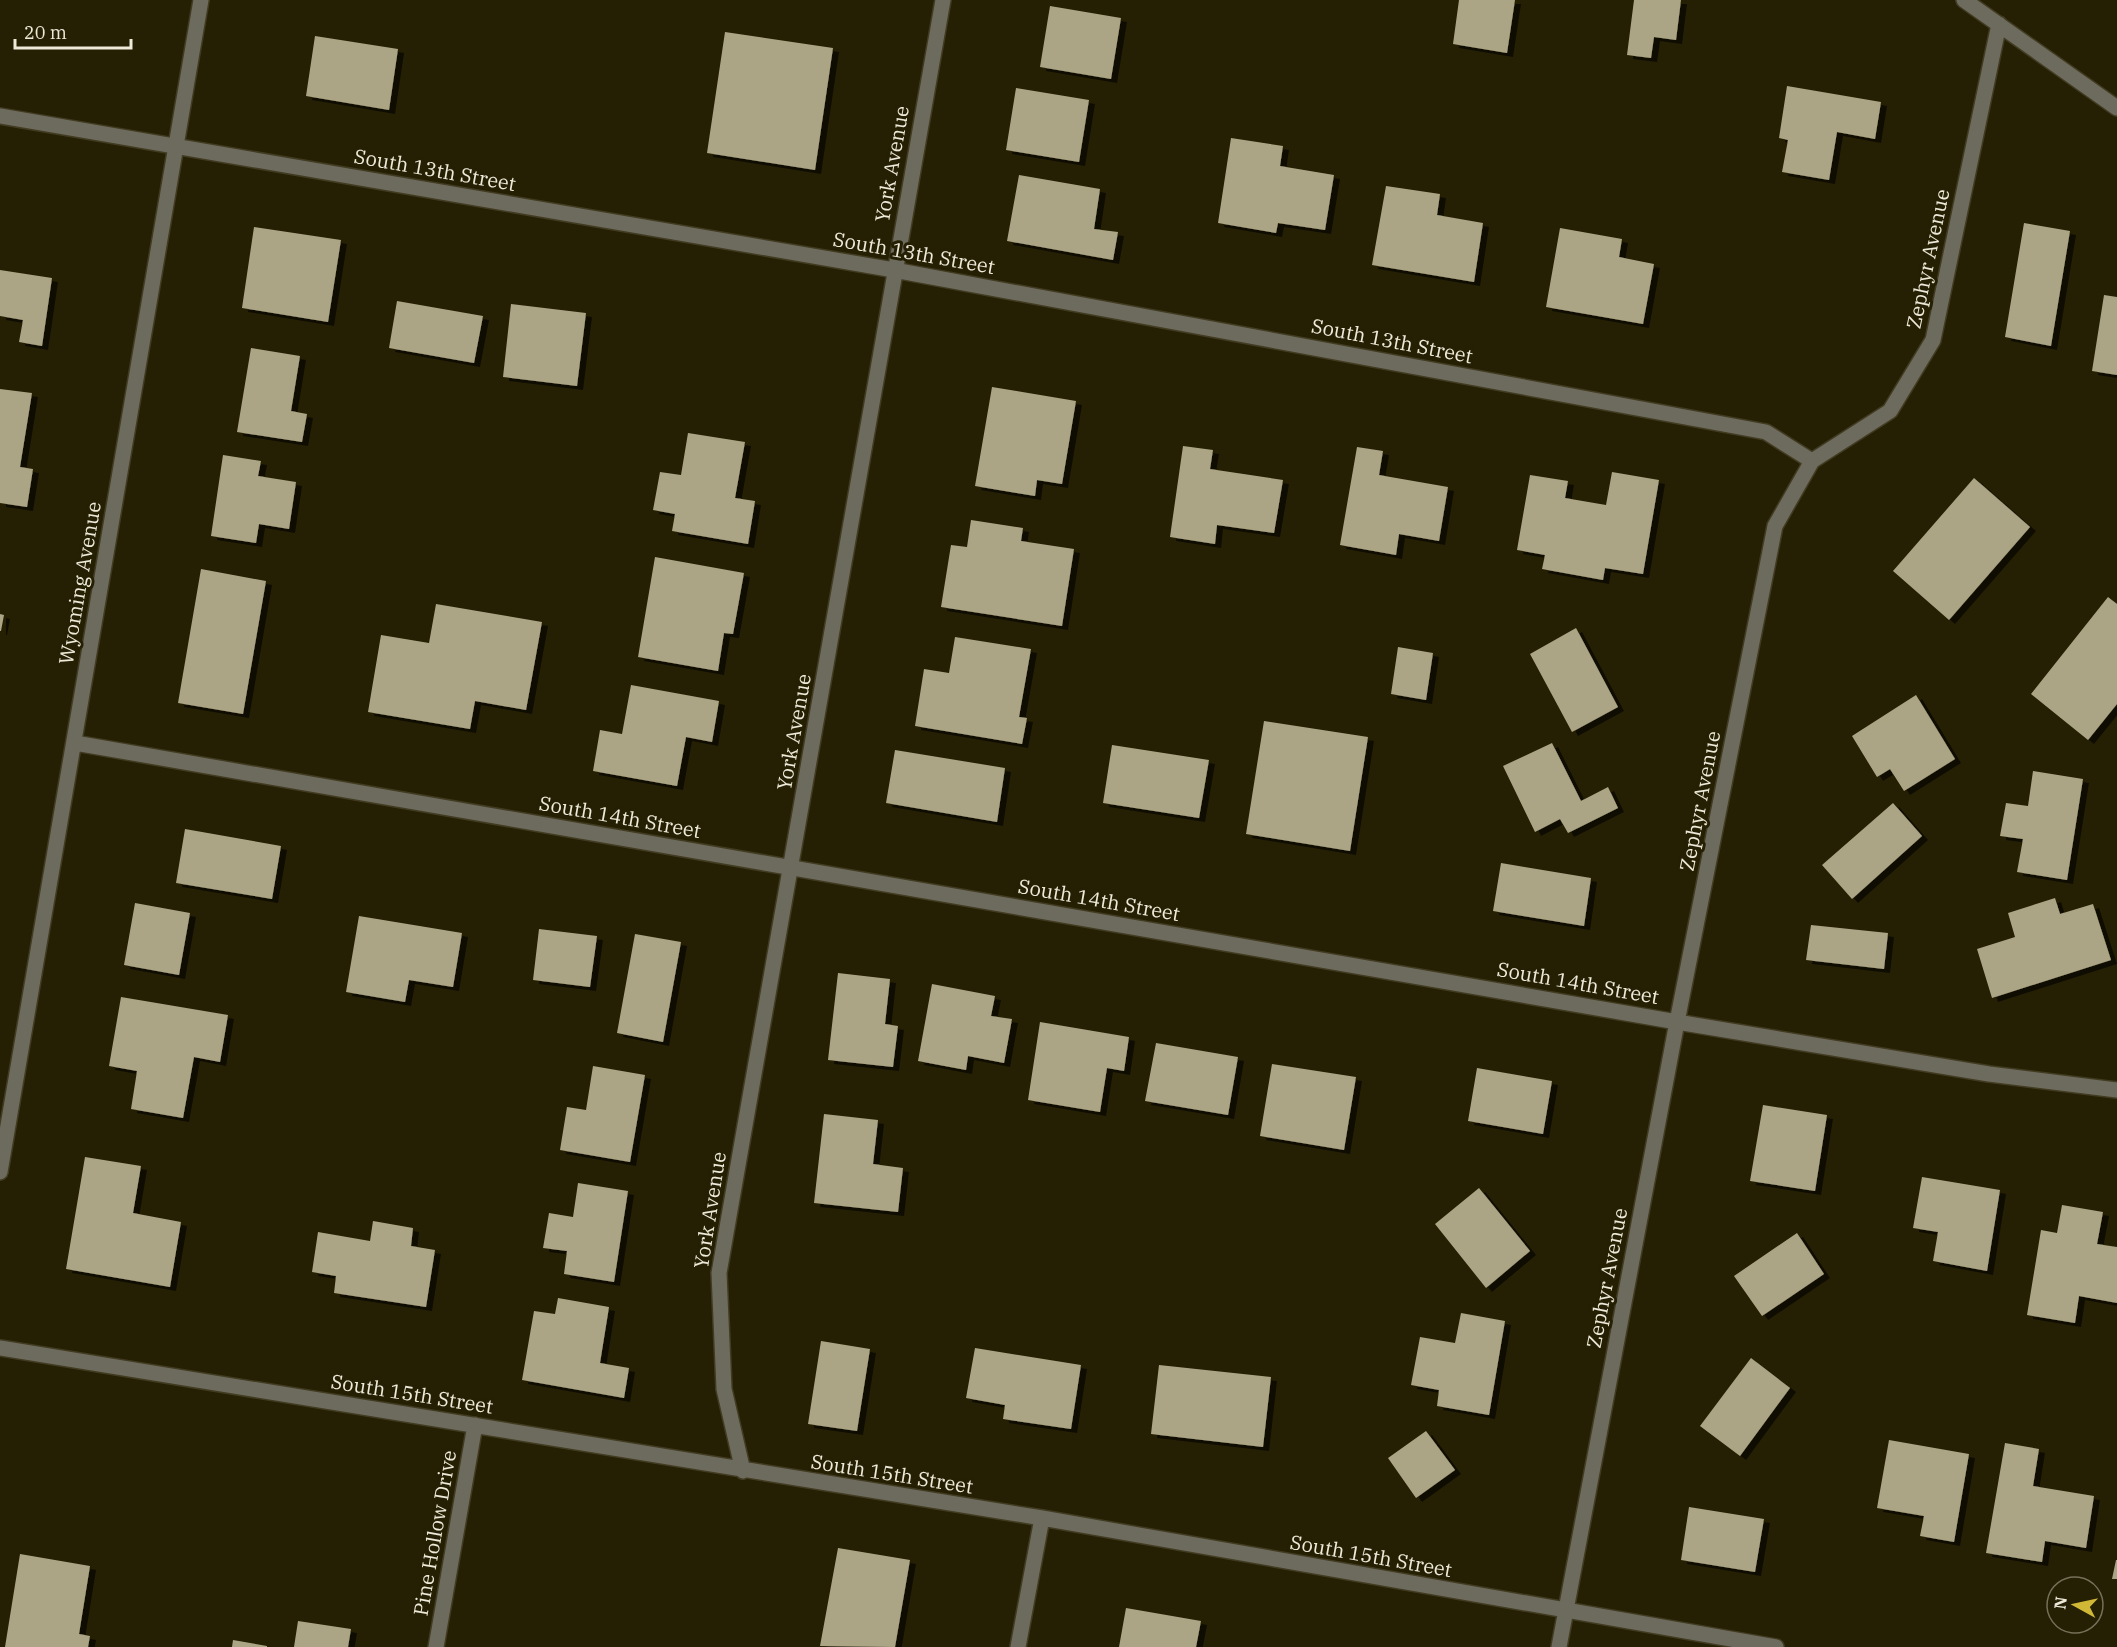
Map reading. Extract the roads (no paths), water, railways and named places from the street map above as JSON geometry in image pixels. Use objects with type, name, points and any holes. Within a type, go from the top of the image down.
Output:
[{"type":"street","name":"Wyoming Avenue","points":[[0,1172],[201,0]]},
{"type":"street","name":"York Avenue","points":[[743,1471],[724,1389],[719,1274],[943,0]]},
{"type":"street","points":[[1964,0],[2117,108]]},
{"type":"street","name":"Zephyr Avenue","points":[[1559,1647],[1677,1022],[1775,526],[1812,461],[1890,411],[1933,340],[1999,24]]},
{"type":"street","name":"South 13th Street","points":[[0,116],[894,270],[1766,432],[1812,461]]},
{"type":"street","name":"South 14th Street","points":[[75,743],[1677,1022],[1989,1074],[2117,1090]]},
{"type":"street","name":"South 15th Street","points":[[0,1348],[1042,1518],[1566,1612],[1776,1647]]},
{"type":"street","name":"Pine Hollow Drive","points":[[436,1647],[475,1425]]},
{"type":"street","points":[[1018,1647],[1042,1518]]}]
